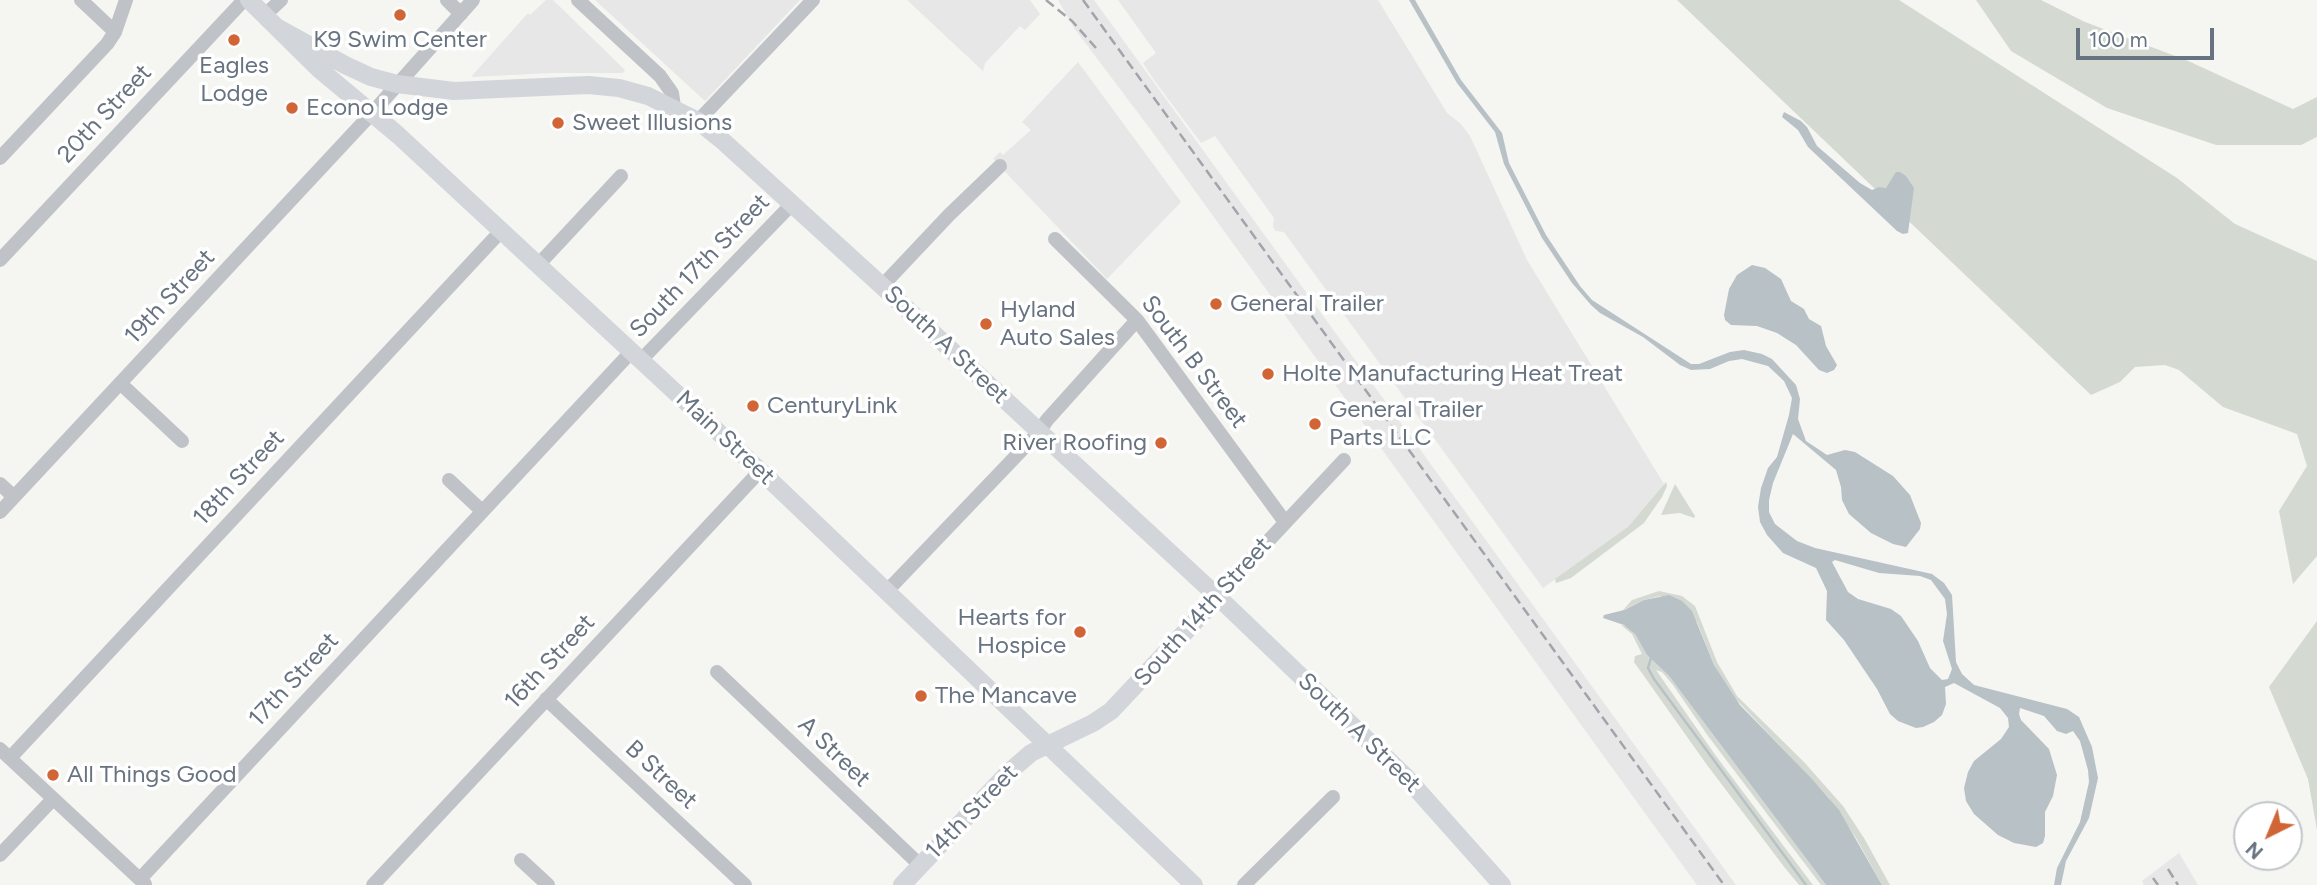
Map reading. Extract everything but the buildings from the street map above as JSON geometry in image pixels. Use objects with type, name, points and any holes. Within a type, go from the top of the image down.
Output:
[{"type":"main road","name":"Main Street","points":[[249,0],[319,69],[373,112],[637,355],[1194,885]]},
{"type":"main road","name":"South A Street","points":[[272,21],[345,65],[397,85],[454,91],[588,85],[648,96],[698,121],[882,286],[1218,597],[1405,776],[1502,885]]},
{"type":"main road","name":"South 14th Street","points":[[1046,744],[1093,723],[1111,711],[1218,597]]},
{"type":"main road","name":"14th Street","points":[[902,885],[1009,772],[1046,744]]},
{"type":"street","points":[[81,0],[116,32]]},
{"type":"street","points":[[0,158],[107,44],[116,32],[126,0]]},
{"type":"street","name":"20th Street","points":[[0,260],[244,0]]},
{"type":"street","points":[[272,21],[281,0]]},
{"type":"street","points":[[447,0],[461,14]]},
{"type":"street","name":"19th Street","points":[[0,512],[373,112],[473,0]]},
{"type":"street","points":[[578,0],[660,76],[672,93],[674,107]]},
{"type":"street","points":[[698,121],[813,0]]},
{"type":"street","points":[[882,286],[1000,166]]},
{"type":"street","points":[[539,264],[621,176]]},
{"type":"street","name":"South 17th Street","points":[[637,355],[792,204]]},
{"type":"street","name":"18th Street","points":[[5,753],[502,230]]},
{"type":"street","name":"South B Street","points":[[1055,239],[1137,320],[1285,522]]},
{"type":"street","points":[[887,591],[1039,432],[1137,320]]},
{"type":"street","name":"17th Street","points":[[143,882],[482,512],[637,355]]},
{"type":"street","points":[[120,383],[182,440]]},
{"type":"street","name":"South 14th Street","points":[[1218,597],[1345,460]]},
{"type":"street","name":"16th Street","points":[[373,885],[760,471]]},
{"type":"street","points":[[449,480],[482,512]]},
{"type":"street","points":[[0,484],[14,497]]},
{"type":"street","name":"A Street","points":[[717,672],[920,865]]},
{"type":"street","name":"B Street","points":[[546,699],[745,885]]},
{"type":"street","points":[[5,753],[143,882]]},
{"type":"street","points":[[1244,885],[1333,797]]},
{"type":"street","points":[[0,855],[53,799]]},
{"type":"street","points":[[521,860],[548,885]]},
{"type":"shaded area","points":[[546,0],[553,0],[625,70],[623,73],[471,77],[528,13],[530,15]]},
{"type":"shaded area","points":[[595,0],[800,0],[705,101]]},
{"type":"shaded area","points":[[907,0],[1030,0],[1040,14],[1025,30],[1020,26],[985,63],[983,71]]},
{"type":"shaded area","points":[[1058,0],[1094,0],[1736,885],[1697,885],[1151,130],[1074,28]]},
{"type":"shaded area","points":[[1118,0],[1378,0],[1447,113],[1461,124],[1470,136],[1527,260],[1664,484],[1629,526],[1543,588],[1284,232],[1276,231],[1273,227],[1274,218],[1215,136],[1201,143],[1154,80],[1143,63],[1156,53]]},
{"type":"shaded area","points":[[1409,0],[1415,0],[1461,80],[1502,133],[1509,163],[1546,235],[1592,300],[1691,364],[1744,350],[1772,359],[1796,385],[1800,399],[1798,419],[1806,441],[1827,455],[1845,450],[1855,452],[1893,476],[1910,495],[1921,523],[1920,529],[1906,547],[1871,533],[1849,514],[1842,500],[1836,470],[1793,434],[1769,500],[1769,512],[1775,524],[1797,541],[1815,548],[1932,574],[1944,583],[1952,595],[1956,662],[1962,674],[1974,685],[2067,709],[2079,717],[2092,747],[2098,778],[2089,818],[2066,861],[2061,885],[2054,885],[2057,868],[2080,822],[2089,782],[2080,741],[2073,731],[2066,734],[2057,731],[2044,716],[2020,708],[2021,720],[2049,749],[2057,775],[2053,796],[2045,812],[2043,843],[2036,847],[2014,843],[1998,835],[1974,814],[1966,801],[1964,788],[1968,772],[1974,761],[2001,739],[2009,727],[2008,718],[2000,708],[1954,683],[1945,687],[1946,704],[1942,715],[1934,722],[1916,728],[1898,721],[1890,714],[1877,689],[1844,640],[1826,620],[1827,591],[1816,568],[1783,553],[1767,535],[1760,522],[1758,507],[1761,488],[1768,468],[1777,457],[1792,398],[1784,381],[1768,366],[1742,359],[1710,369],[1691,370],[1591,305],[1572,283],[1542,238],[1504,164],[1495,132],[1457,83]],"holes":[[[1835,560],[1879,573],[1920,576],[1931,580],[1945,599],[1947,614],[1943,641],[1952,669],[1948,679],[1942,680],[1930,668],[1918,641],[1901,616],[1891,609],[1858,599],[1848,592],[1832,562]]]},
{"type":"shaded area","points":[[1677,0],[1899,0],[2177,178],[2235,224],[2317,261],[2317,556],[2293,584],[2279,511],[2307,466],[2297,434],[2223,407],[2179,370],[2165,365],[2135,367],[2120,382],[2091,395]]},
{"type":"shaded area","points":[[1976,0],[2041,0],[2085,22],[2186,60],[2293,109],[2317,97],[2317,137],[2301,145],[2216,145],[2107,108],[2011,51]]},
{"type":"shaded area","points":[[1078,62],[1181,202],[1107,279],[993,159],[1000,152],[1003,155],[1031,130],[1022,122]]},
{"type":"shaded area","points":[[1784,112],[1801,121],[1817,146],[1872,190],[1886,188],[1896,172],[1906,176],[1914,188],[1908,233],[1897,231],[1808,147],[1798,130],[1782,117]]},
{"type":"shaded area","points":[[1752,265],[1765,268],[1781,279],[1791,301],[1804,309],[1809,319],[1821,326],[1826,346],[1837,365],[1834,370],[1827,373],[1819,370],[1796,345],[1777,333],[1757,326],[1731,325],[1725,320],[1729,289],[1737,275]]},
{"type":"shaded area","points":[[1666,482],[1662,497],[1644,523],[1571,578],[1556,583],[1555,579],[1629,526]]},
{"type":"shaded area","points":[[1675,484],[1694,518],[1680,513],[1661,515]]},
{"type":"shaded area","points":[[1659,591],[1682,596],[1695,606],[1717,662],[1737,696],[1804,762],[1843,806],[1890,885],[1882,885],[1856,838],[1828,797],[1731,694],[1714,665],[1697,622],[1660,596],[1623,610],[1632,600]]},
{"type":"shaded area","points":[[1669,595],[1682,601],[1692,611],[1714,665],[1740,705],[1839,810],[1882,885],[1826,885],[1669,676],[1647,655],[1635,634],[1624,625],[1603,618],[1604,615],[1624,610],[1644,600]]},
{"type":"shaded area","points":[[2317,621],[2317,830],[2308,779],[2269,687]]},
{"type":"shaded area","points":[[1621,625],[1627,626],[1635,634],[1647,655],[1669,676],[1826,885],[1821,885],[1708,736],[1673,685],[1662,672],[1656,670],[1716,756],[1813,885],[1799,885],[1785,868],[1634,662],[1635,656],[1642,654],[1632,634]]},
{"type":"shaded area","points":[[2179,853],[2198,885],[2144,885],[2142,881]]},
{"type":"waterway","points":[[1651,658],[1648,668],[1654,679],[1806,885]]},
{"type":"railway","points":[[1046,0],[1072,21],[1096,48]]},
{"type":"railway","points":[[1083,0],[1724,885]]},
{"type":"railway","points":[[2168,869],[2178,885]]},
{"type":"railway","points":[[2153,878],[2158,885]]},
{"type":"place","name":"K9 Swim Center","points":[[400,15]]},
{"type":"place","name":"Eagles Lodge","points":[[234,40]]},
{"type":"place","name":"Econo Lodge","points":[[292,108]]},
{"type":"place","name":"Sweet Illusions","points":[[558,123]]},
{"type":"place","name":"General Trailer","points":[[1216,304]]},
{"type":"place","name":"Hyland Auto Sales","points":[[986,324]]},
{"type":"place","name":"Holte Manufacturing Heat Treat","points":[[1268,374]]},
{"type":"place","name":"CenturyLink","points":[[753,406]]},
{"type":"place","name":"General Trailer Parts LLC","points":[[1315,424]]},
{"type":"place","name":"River Roofing","points":[[1161,443]]},
{"type":"place","name":"Hearts for Hospice","points":[[1080,632]]},
{"type":"place","name":"The Mancave","points":[[921,696]]},
{"type":"place","name":"All Things Good","points":[[53,775]]}]
